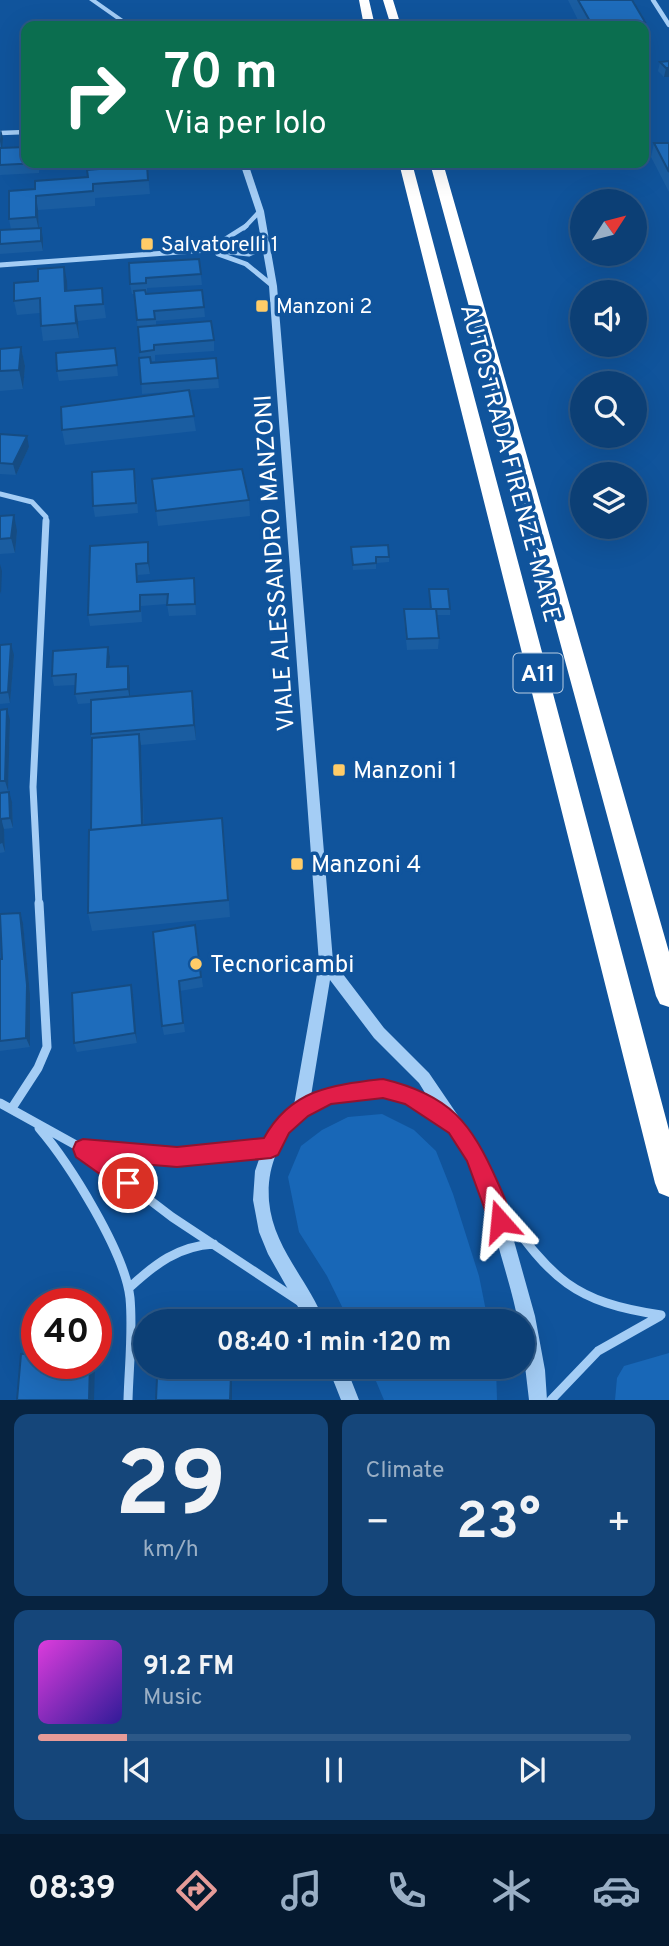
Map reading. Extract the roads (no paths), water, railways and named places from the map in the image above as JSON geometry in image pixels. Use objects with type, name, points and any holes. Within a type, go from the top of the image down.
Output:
[{"type":"highway","points":[[364,0],[369,21]]},
{"type":"highway","points":[[388,0],[394,21]]},
{"type":"highway","name":"AUTOSTRADA FIRENZE-MARE","points":[[406,168],[669,1184]]},
{"type":"highway","name":"AUTOSTRADA FIRENZE-MARE","points":[[437,168],[669,996]]},
{"type":"street","points":[[92,0],[123,21]]},
{"type":"street","points":[[653,0],[669,25]]},
{"type":"street","points":[[0,132],[21,131]]},
{"type":"street","name":"VIALE ALESSANDRO MANZONI","points":[[246,168],[260,211],[273,286],[326,963],[301,1109]]},
{"type":"street","points":[[208,250],[245,227],[260,211]]},
{"type":"street","points":[[208,250],[245,240],[267,246]]},
{"type":"street","points":[[0,265],[208,250],[250,254],[267,246]]},
{"type":"street","points":[[208,250],[246,264],[273,286]]},
{"type":"street","points":[[0,494],[32,502],[46,517],[33,787],[47,1047],[38,1068],[12,1108]]},
{"type":"street","points":[[326,963],[379,1033],[424,1078],[474,1154],[494,1198],[526,1316],[537,1370],[538,1400]]},
{"type":"street","points":[[309,1309],[282,1263],[268,1230],[261,1202],[262,1174],[282,1126],[301,1109],[329,1095],[383,1089],[410,1095],[456,1126]]},
{"type":"street","points":[[0,1103],[83,1149],[172,1217],[217,1244],[305,1309]]},
{"type":"street","points":[[30,1119],[49,1137],[113,1251],[129,1288],[128,1400]]},
{"type":"street","points":[[83,1149],[177,1157],[271,1147]]},
{"type":"street","points":[[494,1198],[546,1270],[588,1300],[619,1311],[661,1315],[598,1351],[551,1400]]},
{"type":"street","points":[[129,1288],[164,1255],[197,1244],[217,1244]]},
{"type":"street","points":[[342,1379],[350,1400]]},
{"type":"place","name":"Salvatorelli 1","points":[[147,244]]},
{"type":"place","name":"Manzoni 2","points":[[262,306]]},
{"type":"place","name":"Manzoni 1","points":[[339,770]]},
{"type":"place","name":"Manzoni 4","points":[[297,864]]},
{"type":"place","name":"Tecnoricambi","points":[[196,964]]}]
